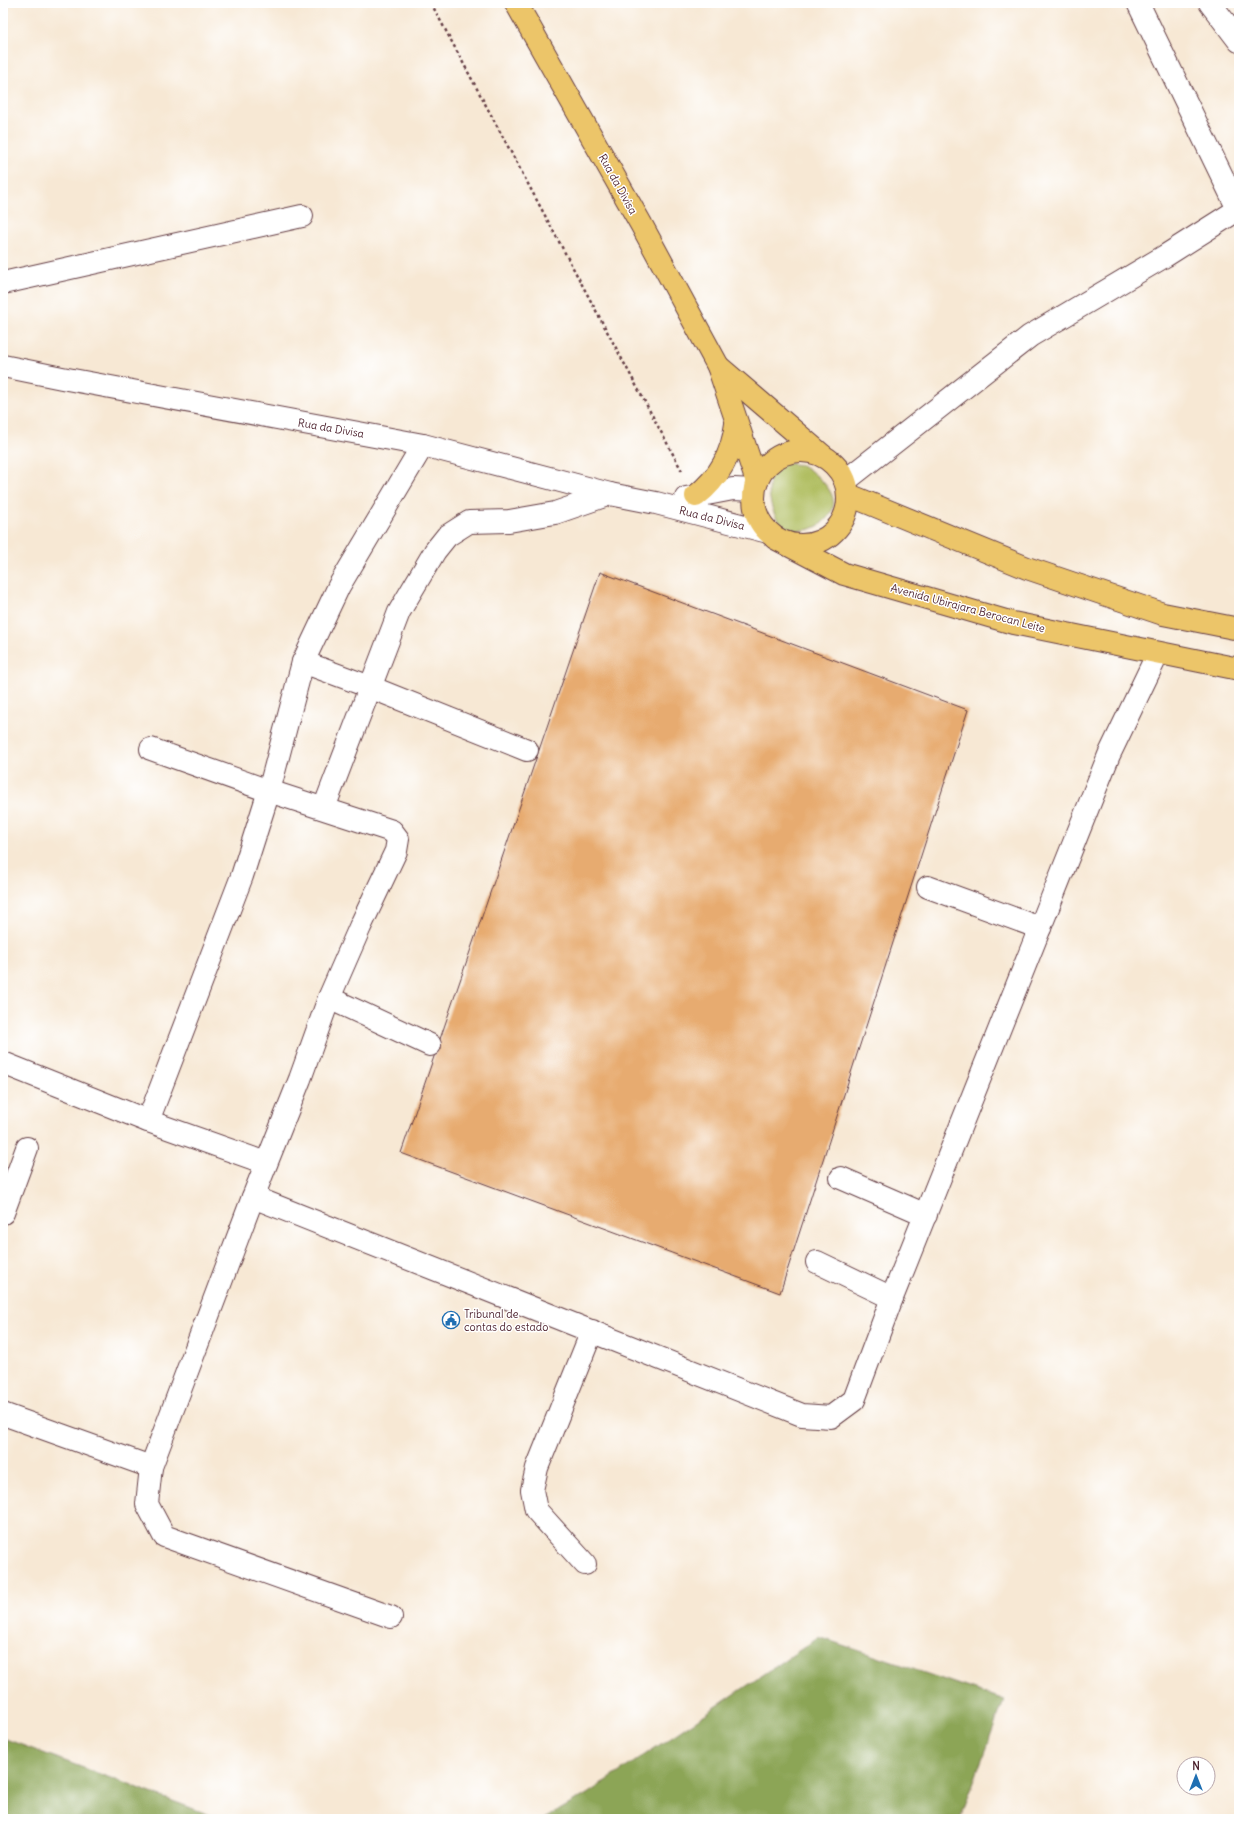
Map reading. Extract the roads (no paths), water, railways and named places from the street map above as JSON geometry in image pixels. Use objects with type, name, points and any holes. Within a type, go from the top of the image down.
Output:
[{"type":"main road","name":"Rua da Divisa","points":[[516,3],[718,366],[756,486]]},
{"type":"main road","name":"Rua da Divisa","points":[[718,366],[828,459]]},
{"type":"main road","points":[[696,496],[707,487],[725,463],[733,443],[736,422]]},
{"type":"main road","points":[[801,451],[828,459],[838,469],[847,488],[847,510],[841,524],[831,535],[818,542],[804,546],[788,544],[771,535],[759,520],[754,505],[756,486],[764,469],[774,460],[787,454],[801,451]]},
{"type":"main road","points":[[847,488],[1035,571],[1163,614],[1239,629]]},
{"type":"main road","name":"Avenida Ubirajara Berocan Leite","points":[[771,535],[844,574],[1013,623],[1239,669]]},
{"type":"street","points":[[847,488],[1030,336],[1165,256],[1239,209],[1138,3]]},
{"type":"street","points":[[1210,3],[1239,41]]},
{"type":"street","points":[[3,283],[302,216]]},
{"type":"street","name":"Rua da Divisa","points":[[3,366],[423,445],[610,494],[656,504],[771,535]]},
{"type":"street","points":[[148,1121],[242,876],[269,791],[303,662],[338,586],[423,445]]},
{"type":"street","name":"Rua da Divisa","points":[[656,504],[756,486]]},
{"type":"street","points":[[324,808],[399,612],[435,551],[447,536],[469,522],[509,521],[555,513],[610,494]]},
{"type":"street","points":[[253,1197],[802,1415],[831,1417],[854,1400],[892,1298],[1109,755],[1158,653]]},
{"type":"street","points":[[303,662],[370,687],[527,750]]},
{"type":"street","points":[[151,749],[269,791],[392,831],[398,839],[396,851],[360,927],[330,998],[151,1467],[147,1504],[164,1536],[391,1617]]},
{"type":"street","points":[[928,887],[1040,928]]},
{"type":"street","points":[[330,998],[430,1045]]},
{"type":"street","points":[[3,1063],[148,1121],[266,1163]]},
{"type":"street","points":[[3,1213],[28,1148]]},
{"type":"street","points":[[841,1178],[926,1215]]},
{"type":"street","points":[[817,1262],[892,1298]]},
{"type":"street","points":[[585,1564],[536,1510],[532,1490],[537,1468],[592,1331]]},
{"type":"street","points":[[3,1414],[151,1467]]},
{"type":"place","name":"Tribunal de contas do estado","points":[[451,1320]]}]
